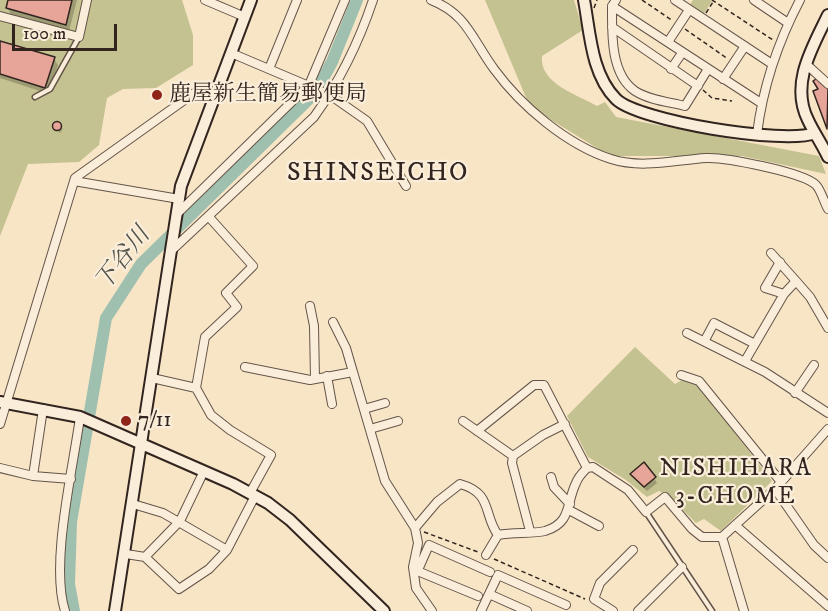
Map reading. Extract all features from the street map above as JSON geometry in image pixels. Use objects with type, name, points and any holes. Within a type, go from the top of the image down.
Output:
[{"type":"street","points":[[0,16],[79,37],[87,0]]},
{"type":"street","points":[[205,0],[244,18]]},
{"type":"street","points":[[115,611],[126,554],[179,199],[251,0]]},
{"type":"street","points":[[269,69],[297,0]]},
{"type":"street","points":[[175,218],[309,85],[345,0]]},
{"type":"street","points":[[171,249],[209,217],[314,117],[330,95],[355,48],[373,0]]},
{"type":"street","points":[[431,0],[455,11],[494,69],[528,109],[599,155],[615,161],[657,164],[705,158],[724,158],[744,162],[795,175],[815,184],[828,209]]},
{"type":"street","points":[[584,0],[600,76],[622,104],[643,113],[721,130],[791,138],[815,133]]},
{"type":"street","points":[[675,0],[772,64]]},
{"type":"street","points":[[754,0],[788,23]]},
{"type":"street","points":[[757,134],[761,104],[772,64],[800,0]]},
{"type":"street","points":[[614,3],[682,53],[761,104]]},
{"type":"street","points":[[614,3],[612,27],[620,72],[633,90],[685,106],[708,69]]},
{"type":"street","points":[[668,42],[689,10]]},
{"type":"street","points":[[828,15],[801,80],[803,105],[807,119],[828,157]]},
{"type":"street","points":[[612,27],[698,86]]},
{"type":"street","points":[[723,79],[745,46]]},
{"type":"street","points":[[231,53],[330,95],[367,121],[406,186]]},
{"type":"street","points":[[671,69],[682,53]]},
{"type":"street","points":[[806,64],[828,84]]},
{"type":"street","points":[[0,424],[3,402],[74,180],[197,91],[214,97]]},
{"type":"street","points":[[74,180],[179,199]]},
{"type":"street","points":[[126,554],[145,557],[179,589],[209,569],[227,550],[271,455],[262,447],[230,430],[211,415],[196,388],[204,337],[237,307],[226,293],[253,266],[209,217]]},
{"type":"street","points":[[771,253],[810,297],[828,328]]},
{"type":"street","points":[[780,262],[765,288],[784,294]]},
{"type":"street","points":[[745,361],[784,294],[796,282]]},
{"type":"street","points":[[310,306],[314,326],[315,379]]},
{"type":"street","points":[[333,322],[346,348],[385,481],[415,528],[418,543],[416,588],[432,611]]},
{"type":"street","points":[[705,340],[714,323],[755,344]]},
{"type":"street","points":[[687,333],[745,361],[828,413]]},
{"type":"street","points":[[795,393],[814,365]]},
{"type":"street","points":[[245,367],[294,378],[315,379],[353,372]]},
{"type":"street","points":[[681,375],[699,381],[778,486],[814,545],[828,558]]},
{"type":"street","points":[[327,376],[332,404]]},
{"type":"street","points":[[153,378],[196,388]]},
{"type":"street","points":[[477,431],[534,385],[544,385],[587,468]]},
{"type":"street","points":[[3,402],[80,417],[253,495],[290,520],[384,611]]},
{"type":"street","points":[[364,409],[385,403]]},
{"type":"street","points":[[33,476],[43,409]]},
{"type":"street","points":[[65,611],[61,598],[60,561],[80,417]]},
{"type":"street","points":[[370,429],[398,421]]},
{"type":"street","points":[[463,421],[513,456]]},
{"type":"street","points":[[530,531],[512,463],[513,456],[543,435],[565,424]]},
{"type":"street","points":[[486,555],[498,536],[544,531],[560,524],[570,507],[576,482],[587,468],[593,467],[628,490],[646,512],[666,497],[692,530],[702,537],[722,537],[778,486],[828,429]]},
{"type":"street","points":[[0,468],[33,476],[71,479]]},
{"type":"street","points":[[145,557],[180,521],[204,471]]},
{"type":"street","points":[[551,477],[554,487],[570,507],[599,526]]},
{"type":"street","points":[[415,528],[436,502],[460,484],[477,491],[490,512],[498,536]]},
{"type":"street","points":[[133,504],[180,521],[227,550]]},
{"type":"street","points":[[735,525],[828,606]]},
{"type":"street","points":[[722,537],[744,611]]},
{"type":"street","points":[[416,570],[429,545],[490,572]]},
{"type":"street","points":[[613,611],[594,598],[600,583],[633,549]]},
{"type":"street","points":[[638,611],[682,567]]},
{"type":"street","points":[[416,570],[478,596]]},
{"type":"street","points":[[481,611],[498,575],[566,605]]},
{"type":"street","points":[[489,594],[528,611]]},
{"type":"lane","points":[[35,97],[50,89],[79,37]]},
{"type":"lane","points":[[646,512],[712,611]]},
{"type":"path","points":[[642,0],[734,63]]},
{"type":"path","points":[[703,19],[713,1],[779,44]]},
{"type":"path","points":[[698,86],[712,98],[732,101]]},
{"type":"path","points":[[415,528],[486,555],[590,601],[594,598]]},
{"type":"shaded area","points":[[0,0],[182,0],[193,35],[193,65],[156,88],[123,89],[107,98],[99,145],[79,162],[28,164],[0,236]]},
{"type":"shaded area","points":[[485,0],[574,0],[583,30],[542,56],[546,74],[560,87],[597,106],[605,102],[616,117],[819,156],[826,174],[742,156],[610,156],[530,107]]},
{"type":"shaded area","points":[[693,0],[712,1],[703,15],[689,6]]},
{"type":"shaded area","points":[[635,347],[675,384],[686,378],[696,382],[772,481],[721,531],[704,519],[696,523],[669,496],[659,491],[647,497],[626,480],[588,457],[567,416]]},
{"type":"building","points":[[8,0],[72,0],[66,25],[6,8]]},
{"type":"building","points":[[0,41],[55,57],[45,88],[0,74]]},
{"type":"building","points":[[819,77],[828,88],[827,129],[813,91],[818,89],[813,81]]},
{"type":"building","points":[[57,121],[62,126],[57,131],[52,126]]},
{"type":"building","points":[[644,462],[656,477],[644,487],[630,474]]},
{"type":"waterway","name":"下谷川","points":[[74,611],[69,584],[71,522],[106,318],[141,264],[315,93],[332,62],[357,0]]},
{"type":"place","name":"鹿屋新生簡易郵便局","points":[[157,95]]},
{"type":"place","name":"7/11","points":[[126,421]]},
{"type":"district","name":"SHINSEICHO","points":[[378,175]]},
{"type":"district","name":"NISHIHARA 3-CHOME","points":[[736,484]]}]
